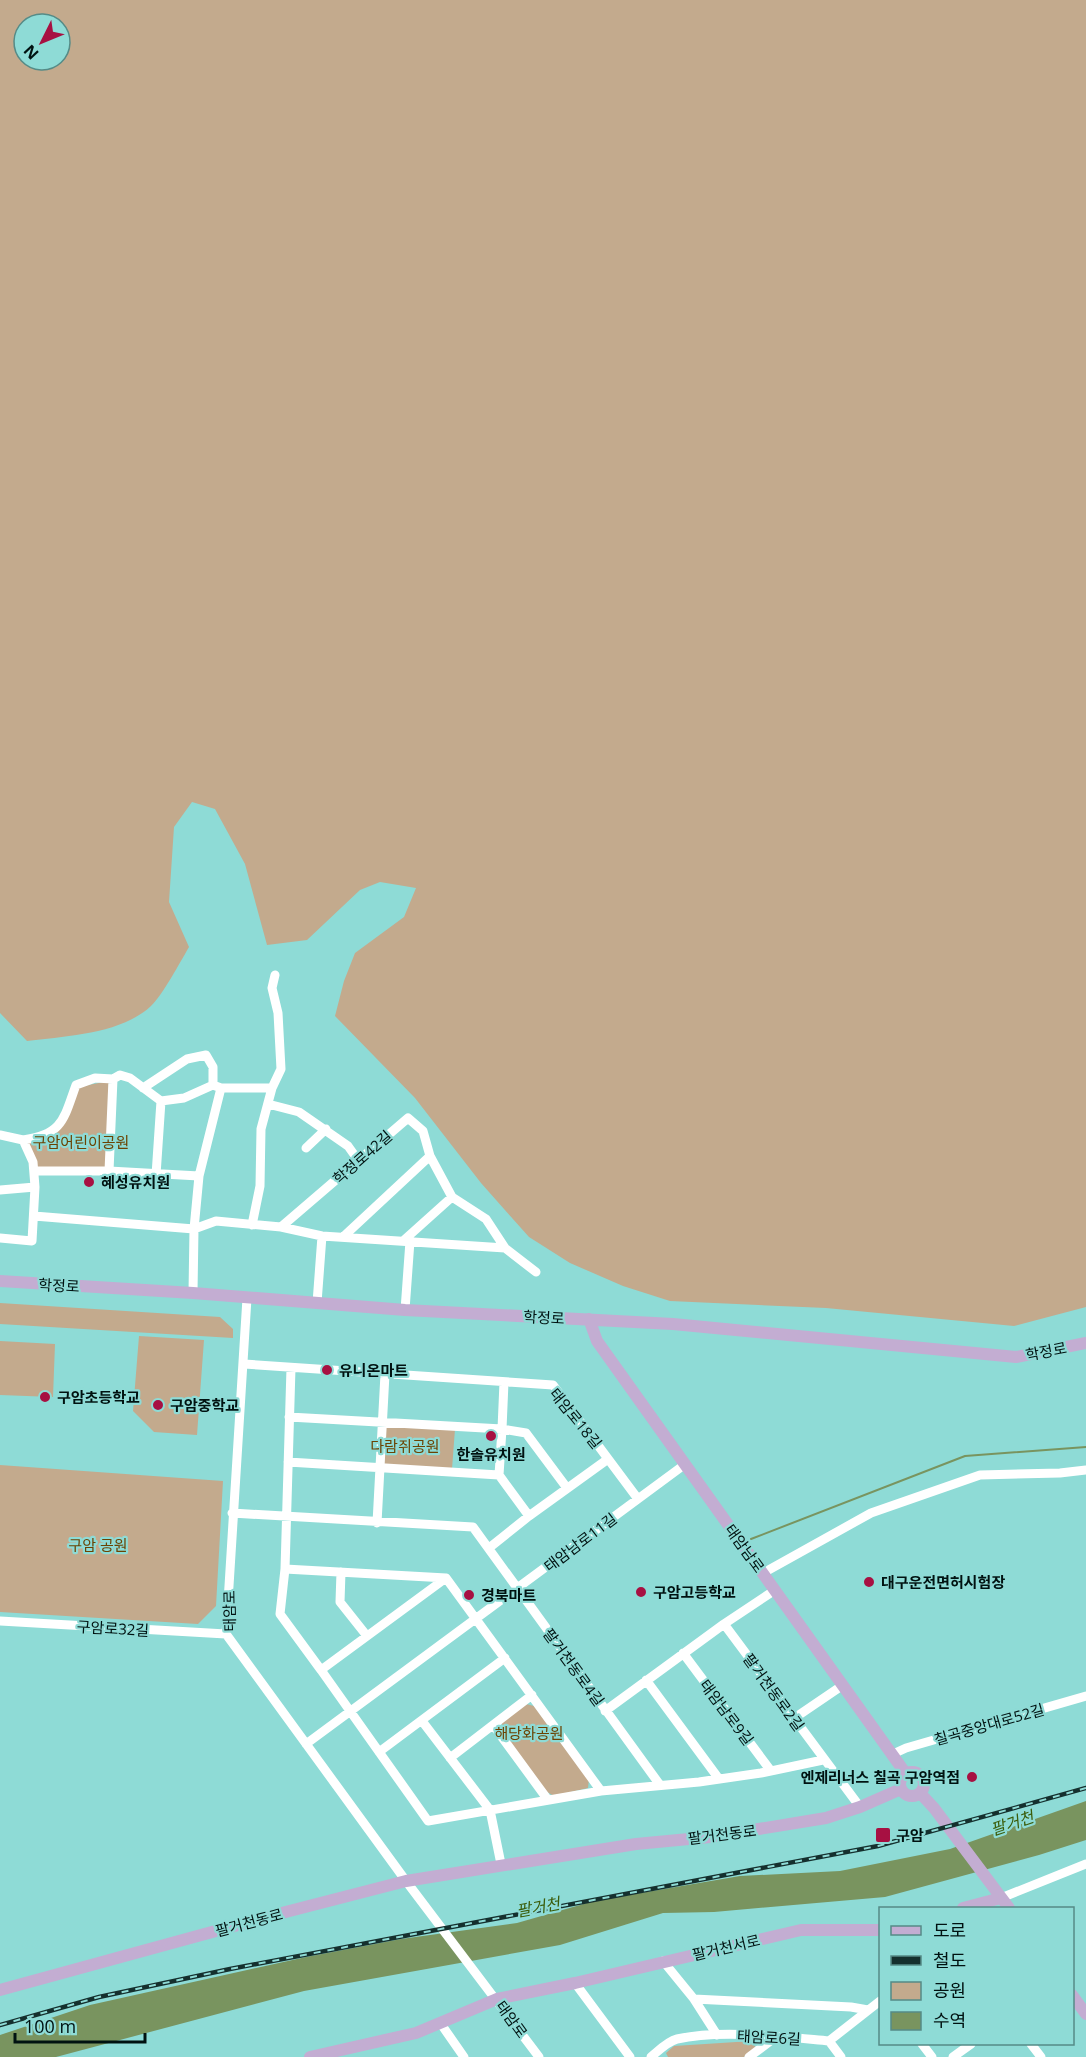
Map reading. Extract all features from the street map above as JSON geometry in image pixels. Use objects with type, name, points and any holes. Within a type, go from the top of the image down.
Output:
[{"type":"main road","name":"학정로","points":[[0,1281],[193,1293],[405,1310],[673,1324],[1016,1357],[1086,1343]]},
{"type":"main road","name":"태암남로","points":[[588,1319],[597,1341],[906,1774]]},
{"type":"main road","points":[[913,1772],[923,1779],[924,1786],[920,1793],[908,1796],[901,1789],[901,1780],[906,1774],[913,1772]]},
{"type":"main road","name":"팔거천동로","points":[[0,1990],[406,1881],[501,1864],[636,1844],[731,1834],[826,1818],[860,1807],[901,1789]]},
{"type":"main road","points":[[920,1793],[934,1808],[1002,1899],[967,1907]]},
{"type":"main road","name":"팔거천서로","points":[[310,2057],[416,2033],[497,1999],[801,1930],[879,1930]]},
{"type":"main road","points":[[1074,1998],[1086,2014]]},
{"type":"street","points":[[252,1225],[260,1186],[261,1129],[272,1088],[281,1069],[278,1013],[272,988],[275,975]]},
{"type":"street","points":[[143,1088],[187,1059],[206,1055],[213,1067],[217,1086],[199,1176],[194,1229],[193,1293]]},
{"type":"street","points":[[0,1135],[23,1140],[36,1139],[50,1133],[62,1123],[76,1085],[95,1078],[112,1079],[120,1075],[130,1078],[161,1101],[184,1098],[217,1086],[272,1088]]},
{"type":"street","points":[[109,1171],[112,1079]]},
{"type":"street","points":[[156,1174],[161,1101]]},
{"type":"street","points":[[268,1104],[298,1112],[326,1129],[348,1146],[358,1160]]},
{"type":"street","name":"학정로42길","points":[[281,1227],[408,1118],[423,1131],[430,1156],[452,1197],[486,1219],[504,1248]]},
{"type":"street","points":[[306,1148],[326,1129]]},
{"type":"street","points":[[0,1238],[32,1240],[34,1171],[23,1140]]},
{"type":"street","points":[[343,1237],[430,1156]]},
{"type":"street","points":[[34,1171],[109,1171],[199,1176]]},
{"type":"street","points":[[0,1190],[35,1187]]},
{"type":"street","points":[[405,1310],[406,1241],[452,1197]]},
{"type":"street","points":[[34,1216],[194,1229],[216,1221],[281,1227],[322,1236],[504,1248],[536,1272]]},
{"type":"street","points":[[317,1304],[322,1236]]},
{"type":"street","name":"태암로","points":[[247,1298],[226,1634],[406,1881],[540,2057]]},
{"type":"street","name":"태암로18길","points":[[244,1364],[553,1385],[638,1499]]},
{"type":"street","points":[[291,1368],[285,1569],[280,1614],[428,1821],[602,1791],[748,1775],[823,1760]]},
{"type":"street","points":[[377,1522],[385,1374]]},
{"type":"street","points":[[489,1548],[529,1515],[499,1475],[504,1382]]},
{"type":"street","points":[[289,1417],[502,1429],[526,1433],[567,1488]]},
{"type":"street","name":"태암로18길","points":[[529,1515],[608,1459]]},
{"type":"street","points":[[288,1462],[499,1475]]},
{"type":"street","name":"태암남로11길","points":[[306,1744],[684,1465]]},
{"type":"street","points":[[763,1573],[871,1513],[980,1475],[1086,1470]]},
{"type":"street","name":"팔거천동로4길","points":[[232,1512],[473,1527],[660,1785]]},
{"type":"street","points":[[285,1569],[446,1578]]},
{"type":"street","points":[[341,1572],[340,1602],[367,1636]]},
{"type":"street","points":[[321,1670],[446,1578]]},
{"type":"street","points":[[446,1578],[602,1791]]},
{"type":"street","points":[[605,1711],[683,1653],[775,1590]]},
{"type":"street","name":"구암로32길","points":[[0,1621],[226,1634]]},
{"type":"street","name":"팔거천동로2길","points":[[724,1624],[860,1807]]},
{"type":"street","name":"태암남로9길","points":[[683,1653],[771,1771]]},
{"type":"street","points":[[379,1752],[505,1658]]},
{"type":"street","points":[[646,1680],[719,1779]]},
{"type":"street","points":[[793,1719],[843,1685]]},
{"type":"street","points":[[450,1758],[532,1695]]},
{"type":"street","name":"칠곡중앙대로52길","points":[[893,1754],[906,1748],[1086,1696]]},
{"type":"street","points":[[422,1721],[490,1810],[501,1864]]},
{"type":"street","points":[[493,1725],[548,1800]]},
{"type":"street","points":[[1002,1899],[1086,1864]]},
{"type":"street","points":[[663,1961],[694,1999],[717,2035]]},
{"type":"street","points":[[575,1983],[630,2057]]},
{"type":"street","points":[[694,1999],[851,2007],[868,2010]]},
{"type":"street","points":[[841,2057],[829,2040],[879,2002]]},
{"type":"street","points":[[441,2024],[464,2057]]},
{"type":"street","name":"태암로6길","points":[[651,2057],[675,2039],[717,2035],[829,2040]]},
{"type":"street","points":[[749,2057],[777,2036]]},
{"type":"street","points":[[953,2057],[968,2045]]},
{"type":"green space","points":[[0,0],[1086,0],[1086,1307],[1014,1326],[826,1308],[670,1301],[623,1286],[570,1263],[529,1237],[481,1183],[415,1098],[335,1016],[344,981],[355,953],[404,917],[416,888],[380,882],[360,890],[307,940],[267,945],[245,864],[215,809],[192,802],[174,827],[169,902],[189,947],[166,986],[151,1006],[125,1023],[93,1032],[27,1041],[0,1013]]},
{"type":"green space","name":"구암어린이공원","points":[[109,1081],[106,1169],[37,1168],[27,1141],[49,1133],[78,1087]]},
{"type":"green space","points":[[0,1303],[220,1317],[233,1329],[233,1338],[0,1324]]},
{"type":"green space","points":[[139,1336],[204,1340],[197,1435],[154,1432],[133,1411]]},
{"type":"green space","points":[[0,1341],[55,1344],[53,1397],[0,1395]]},
{"type":"green space","name":"다람쥐공원","points":[[385,1426],[455,1429],[452,1469],[384,1465]]},
{"type":"green space","name":"구암 공원","points":[[0,1465],[223,1481],[216,1606],[198,1624],[0,1612]]},
{"type":"green space","name":"해당화공원","points":[[526,1704],[534,1706],[589,1779],[588,1788],[554,1796],[547,1792],[502,1733],[502,1722]]},
{"type":"green space","points":[[752,2041],[756,2048],[744,2057],[668,2057],[666,2053],[674,2046]]},
{"type":"water","points":[[1086,1801],[1086,1840],[885,1897],[714,1912],[663,1913],[560,1945],[304,1991],[56,2057],[0,2057],[0,2035],[90,2005],[306,1957],[401,1939],[517,1923],[594,1901],[740,1876],[840,1871],[950,1849]]},
{"type":"waterway","points":[[751,1539],[965,1456],[1086,1447]]},
{"type":"railway","points":[[0,2025],[99,1997],[230,1969],[878,1846],[1086,1788]]},
{"type":"place","name":"혜성유치원","points":[[89,1182]]},
{"type":"place","name":"유니온마트","points":[[327,1370]]},
{"type":"place","name":"구암초등학교","points":[[45,1397]]},
{"type":"place","name":"구암중학교","points":[[158,1405]]},
{"type":"place","name":"한솔유치원","points":[[491,1436]]},
{"type":"place","name":"대구운전면허시험장","points":[[869,1582]]},
{"type":"place","name":"구암고등학교","points":[[641,1592]]},
{"type":"place","name":"경북마트","points":[[469,1595]]},
{"type":"place","name":"엔제리너스 칠곡 구암역점","points":[[972,1777]]},
{"type":"place","name":"구암","points":[[883,1835]]},
{"type":"water label","name":"팔거천","points":[[1012,1823]]},
{"type":"water label","name":"팔거천","points":[[538,1907]]}]
